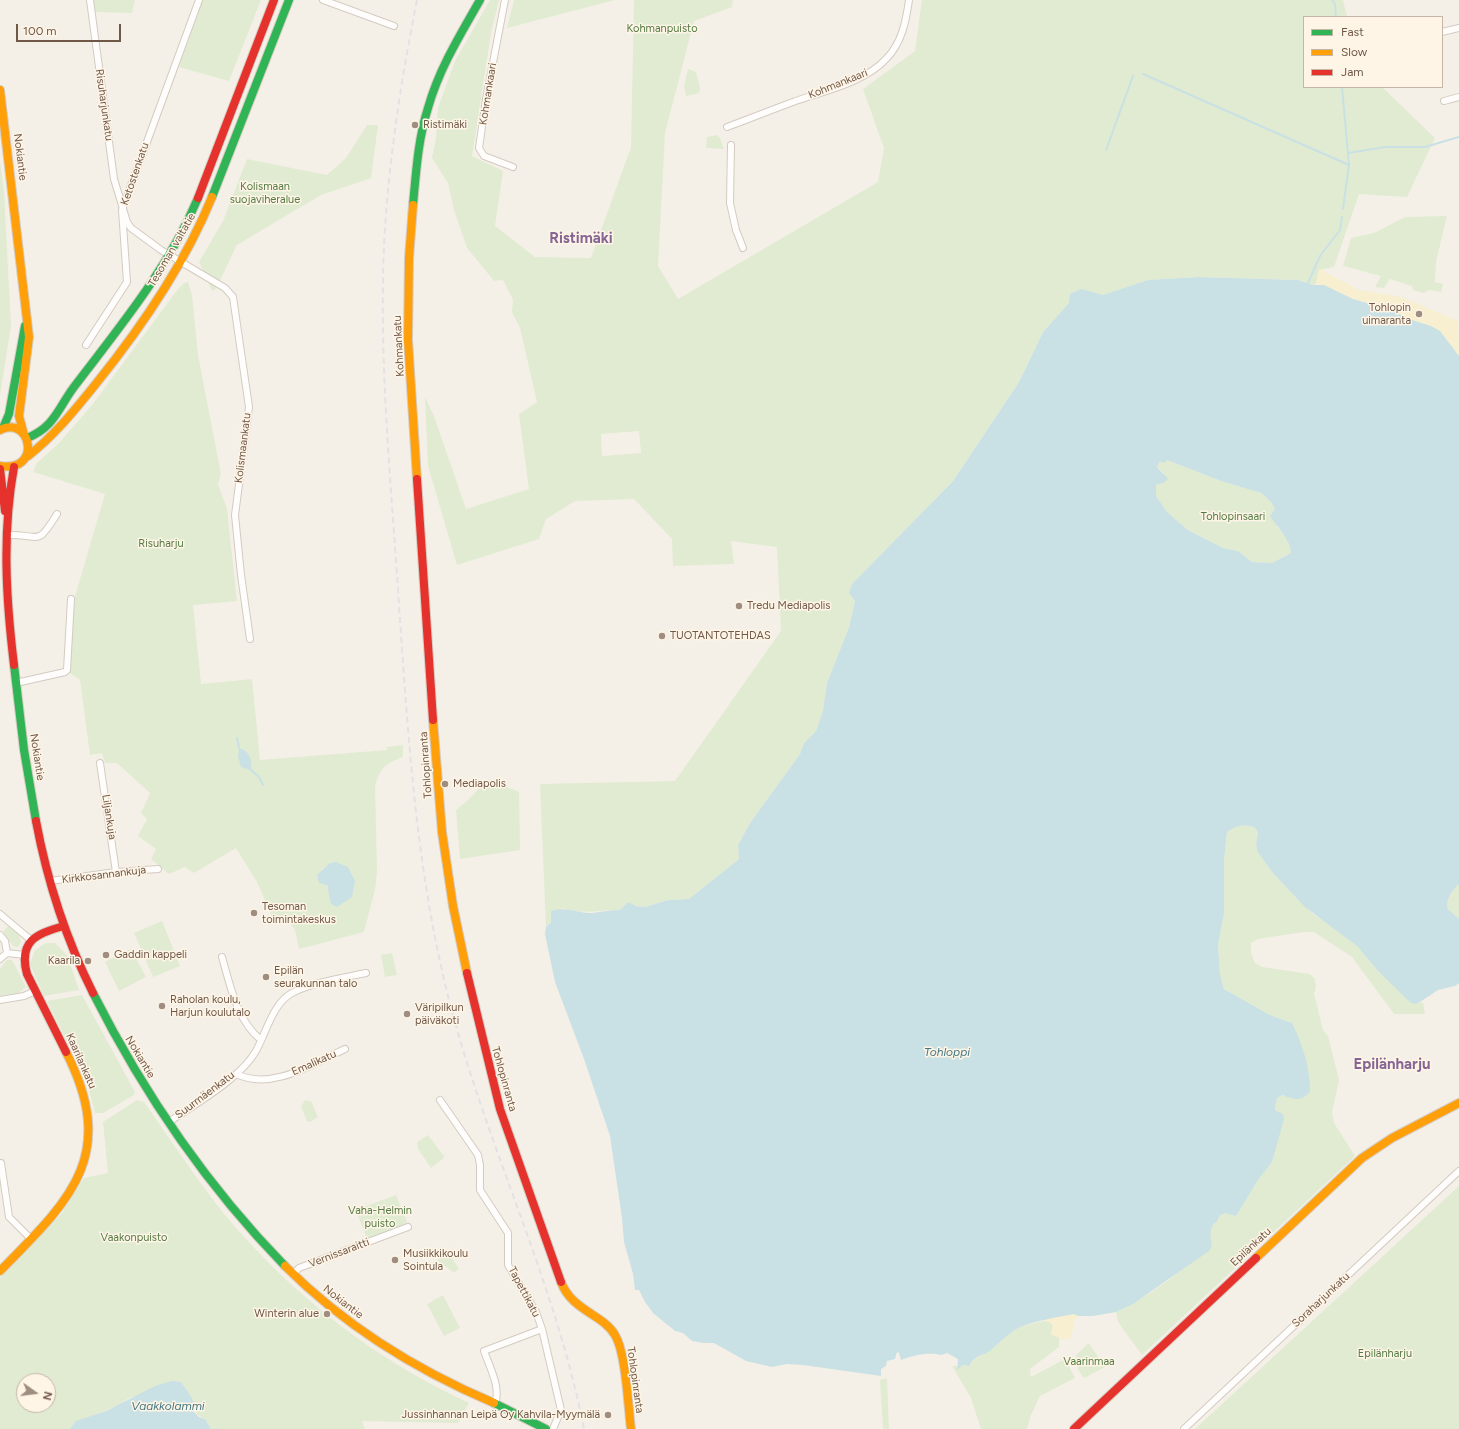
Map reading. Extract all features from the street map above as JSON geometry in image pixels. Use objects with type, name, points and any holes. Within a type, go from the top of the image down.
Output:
[{"type":"main road","name":"Tesoman valtatie","points":[[25,435],[40,434],[48,426],[66,398],[108,346],[169,255],[183,230],[197,199],[274,0]]},
{"type":"main road","name":"Tesoman valtatie","points":[[14,467],[48,440],[98,381],[123,349],[180,262],[203,219],[289,0]]},
{"type":"main road","name":"Kohmankatu","points":[[433,704],[408,340],[412,210],[420,144],[427,109],[452,50],[480,0]]},
{"type":"main road","name":"Nokiantie","points":[[0,91],[18,227],[26,321],[29,337],[19,416],[25,435],[28,456]]},
{"type":"main road","name":"Nokiantie","points":[[2,429],[9,414],[26,321]]},
{"type":"main road","points":[[2,429],[10,427],[25,435]]},
{"type":"main road","points":[[0,466],[9,468],[14,467]]},
{"type":"main road","name":"Nokiantie","points":[[6,518],[10,483],[14,467]]},
{"type":"main road","name":"Nokiantie","points":[[0,469],[6,518],[9,619],[16,683],[34,810],[50,881],[64,926],[101,1010],[134,1069],[169,1122],[232,1207],[254,1233],[293,1274],[339,1313],[386,1347],[426,1372],[546,1429]]},
{"type":"main road","name":"Tohlopinranta","points":[[433,704],[442,826],[452,906],[472,1005],[500,1108],[563,1286],[584,1311],[612,1329],[621,1348],[631,1429]]},
{"type":"main road","points":[[25,955],[32,941],[40,933],[64,926]]},
{"type":"main road","name":"Kaarilankatu","points":[[0,1271],[62,1207],[71,1194],[79,1178],[88,1139],[87,1103],[79,1077],[35,991],[26,970],[25,955]]},
{"type":"main road","name":"Epilänkatu","points":[[1074,1429],[1362,1158],[1392,1138],[1459,1103]]},
{"type":"street","name":"Risuharjunkatu","points":[[90,0],[114,179],[122,210]]},
{"type":"street","name":"Ketostenkatu","points":[[86,345],[127,282],[122,210],[199,0]]},
{"type":"street","points":[[323,0],[394,26]]},
{"type":"street","name":"Kohmankaari","points":[[505,0],[486,99],[479,148],[484,156],[513,168]]},
{"type":"street","name":"Kohmankaari","points":[[727,127],[854,80],[877,67],[887,59],[898,41],[905,25],[909,0]]},
{"type":"street","points":[[1443,32],[1459,28]]},
{"type":"street","points":[[1444,101],[1459,97]]},
{"type":"street","points":[[731,146],[730,203],[736,230],[743,248]]},
{"type":"street","name":"Kolismaankatu","points":[[122,210],[131,228],[169,255],[225,288],[233,296],[249,408],[235,515],[250,639]]},
{"type":"street","points":[[7,535],[37,538],[43,536],[57,514]]},
{"type":"street","points":[[16,683],[66,672],[71,599]]},
{"type":"street","name":"Liljankuja","points":[[100,763],[116,872]]},
{"type":"street","name":"Kirkkosannankuja","points":[[50,881],[116,872],[158,869]]},
{"type":"street","points":[[0,914],[32,941]]},
{"type":"street","points":[[0,935],[5,942],[7,952]]},
{"type":"street","points":[[7,952],[25,955]]},
{"type":"street","points":[[0,960],[7,952]]},
{"type":"street","points":[[222,957],[233,994],[242,1016],[251,1030],[261,1040]]},
{"type":"street","name":"Suurmäenkatu","points":[[169,1122],[209,1095],[236,1074],[251,1058],[277,1009],[291,993],[307,987],[366,973]]},
{"type":"street","points":[[0,1000],[26,996],[35,991]]},
{"type":"street","name":"Emalikatu","points":[[236,1074],[250,1079],[289,1075],[345,1049]]},
{"type":"street","name":"Tapettikatu","points":[[440,1100],[478,1155],[480,1165],[480,1190],[508,1233],[508,1265],[536,1312],[542,1329],[561,1410],[553,1429]]},
{"type":"street","points":[[1,1163],[9,1217],[31,1239]]},
{"type":"street","name":"Soraharjunkatu","points":[[1184,1429],[1459,1170]]},
{"type":"street","name":"Vernissaraitti","points":[[293,1274],[299,1268],[408,1227]]},
{"type":"street","points":[[495,1405],[498,1397],[497,1388],[484,1351],[542,1329]]},
{"type":"green space","points":[[93,0],[135,0],[132,13],[95,12]]},
{"type":"green space","points":[[203,0],[261,0],[229,81],[179,67]]},
{"type":"green space","points":[[490,0],[499,0],[491,33],[472,156],[503,171],[495,226],[535,257],[591,258],[631,147],[634,0],[733,0],[732,7],[694,21],[665,133],[658,266],[678,299],[878,182],[884,148],[863,89],[915,51],[922,0],[1343,0],[1347,16],[1303,16],[1303,88],[1383,88],[1435,138],[1407,197],[1359,194],[1334,267],[1319,270],[1316,284],[1312,286],[1298,280],[1198,277],[1148,280],[1103,295],[1081,290],[1043,332],[1019,382],[953,481],[852,584],[855,601],[849,627],[827,683],[823,710],[816,731],[804,743],[800,754],[750,823],[738,845],[739,859],[689,899],[668,900],[645,907],[636,906],[628,902],[620,910],[584,912],[562,908],[546,927],[540,784],[675,781],[781,631],[777,547],[731,541],[734,564],[673,566],[672,539],[634,499],[575,501],[546,519],[539,539],[457,565],[428,466],[425,397],[434,416],[466,509],[529,489],[519,414],[537,402],[520,328],[512,312],[513,300],[503,280],[494,281],[467,248],[454,210],[448,183],[432,158],[436,138],[438,108],[455,61]],"holes":[[[639,431],[641,453],[602,456],[601,434]]]},
{"type":"green space","name":"Kohmanpuisto","points":[[514,0],[615,0],[507,28]]},
{"type":"green space","points":[[688,69],[696,72],[700,88],[699,93],[686,96],[684,86]]},
{"type":"green space","name":"Kolismaan suojaviheralue","points":[[367,125],[378,125],[371,178],[321,195],[237,245],[216,289],[212,291],[199,262],[223,221],[247,159],[327,175],[346,158]]},
{"type":"green space","points":[[717,135],[720,138],[724,149],[706,148],[707,137]]},
{"type":"green space","points":[[0,161],[4,191],[11,326],[0,395]]},
{"type":"green space","points":[[1447,216],[1436,262],[1435,282],[1443,284],[1441,292],[1429,290],[1424,293],[1413,290],[1412,286],[1390,279],[1384,288],[1375,287],[1381,276],[1343,266],[1351,238],[1374,233],[1405,217]]},
{"type":"green space","name":"Risuharju","points":[[188,282],[192,295],[198,355],[221,474],[218,484],[227,509],[237,601],[193,605],[201,684],[252,679],[260,760],[387,750],[387,747],[403,745],[403,757],[384,767],[379,774],[375,786],[377,871],[375,890],[364,932],[299,949],[295,930],[287,919],[278,922],[274,921],[257,882],[236,848],[194,873],[185,867],[169,874],[151,859],[156,849],[138,836],[147,819],[141,813],[150,793],[117,763],[105,763],[102,753],[90,755],[80,680],[70,673],[73,603],[105,494],[33,472],[37,463],[59,443],[92,405],[184,283]],"holes":[[[336,862],[329,893],[322,870],[330,863]]]},
{"type":"green space","name":"Tohlopinsaari","points":[[1167,460],[1221,481],[1261,493],[1271,502],[1275,509],[1277,527],[1286,537],[1291,553],[1272,563],[1252,562],[1238,551],[1223,548],[1188,530],[1167,512],[1156,496],[1156,485],[1163,483],[1163,472],[1157,467],[1160,461]]},
{"type":"green space","points":[[488,779],[519,792],[520,850],[460,859],[456,810]]},
{"type":"green space","points":[[1243,825],[1254,827],[1258,832],[1256,845],[1257,851],[1272,872],[1313,914],[1341,932],[1357,946],[1378,971],[1417,1004],[1423,1002],[1425,1014],[1394,1014],[1352,957],[1314,932],[1304,932],[1258,939],[1251,943],[1251,953],[1255,963],[1262,967],[1310,974],[1315,979],[1316,987],[1314,994],[1323,1030],[1328,1036],[1339,1080],[1332,1112],[1334,1123],[1355,1156],[1142,1355],[1118,1322],[1116,1312],[1129,1306],[1154,1290],[1212,1246],[1209,1235],[1212,1226],[1219,1216],[1225,1213],[1236,1215],[1258,1180],[1272,1162],[1283,1114],[1275,1110],[1277,1098],[1283,1095],[1292,1023],[1270,1015],[1224,989],[1220,975],[1218,945],[1224,913],[1224,861],[1227,832],[1235,826]]},
{"type":"green space","points":[[1459,884],[1459,919],[1447,908],[1450,894]]},
{"type":"green space","points":[[162,921],[180,966],[153,977],[134,933]]},
{"type":"green space","points":[[8,926],[19,935],[21,942],[18,947],[13,946],[3,932]]},
{"type":"green space","points":[[46,943],[55,943],[67,955],[79,990],[44,996],[30,964],[35,950]]},
{"type":"green space","points":[[131,949],[146,977],[119,991],[105,962]]},
{"type":"green space","points":[[392,953],[397,975],[385,977],[381,955]]},
{"type":"green space","points":[[7,960],[12,960],[26,987],[18,993],[0,996],[0,969]]},
{"type":"green space","points":[[82,995],[135,1092],[134,1095],[103,1113],[95,1113],[86,1079],[47,1001]]},
{"type":"green space","name":"Vaakonpuisto","points":[[137,1100],[144,1102],[225,1215],[278,1272],[336,1322],[368,1345],[434,1386],[469,1403],[458,1423],[362,1421],[365,1429],[211,1429],[205,1419],[195,1411],[187,1391],[131,1397],[118,1405],[95,1415],[96,1429],[0,1429],[0,1278],[62,1213],[84,1178],[108,1173],[103,1122]]},
{"type":"green space","points":[[305,1100],[311,1101],[318,1117],[310,1122],[307,1121],[301,1107]]},
{"type":"green space","points":[[428,1135],[444,1156],[443,1159],[431,1168],[418,1149],[417,1142]]},
{"type":"green space","name":"Epilänharju","points":[[1459,1186],[1459,1429],[1195,1429]]},
{"type":"green space","name":"Vaha-Helmin puisto","points":[[396,1195],[408,1224],[367,1239],[356,1210]]},
{"type":"green space","points":[[448,1252],[459,1269],[454,1273],[437,1260]]},
{"type":"green space","points":[[443,1295],[460,1328],[444,1336],[427,1304]]},
{"type":"green space","points":[[1044,1321],[1050,1322],[1053,1326],[1051,1334],[1059,1337],[1059,1347],[1030,1369],[1031,1377],[1065,1359],[1075,1378],[1040,1396],[1031,1415],[1027,1429],[981,1429],[971,1398],[952,1366],[957,1366],[957,1369],[963,1365],[969,1366],[975,1359],[988,1352],[1016,1329]]},
{"type":"green space","name":"Vaarinmaa","points":[[1089,1343],[1105,1367],[1084,1378],[1078,1370],[1076,1355]]},
{"type":"green space","points":[[887,1378],[889,1429],[883,1429],[880,1380]]},
{"type":"sand","name":"Tohlopin uimaranta","points":[[1320,269],[1359,290],[1401,297],[1458,321],[1459,356],[1440,331],[1431,326],[1409,319],[1391,310],[1353,299],[1324,285],[1316,284]]},
{"type":"sand","points":[[1074,1313],[1078,1316],[1075,1319],[1071,1338],[1064,1340],[1051,1334],[1053,1326],[1050,1322],[1044,1321]]},
{"type":"water","name":"Tohloppi","points":[[1198,277],[1298,280],[1312,285],[1324,285],[1353,299],[1391,310],[1409,319],[1431,326],[1440,331],[1459,356],[1459,884],[1450,894],[1447,908],[1459,919],[1459,983],[1455,986],[1438,990],[1417,1004],[1411,1003],[1378,971],[1357,946],[1305,907],[1272,872],[1257,851],[1256,845],[1258,832],[1254,827],[1243,825],[1234,828],[1227,832],[1224,861],[1224,913],[1218,945],[1220,975],[1224,989],[1270,1015],[1292,1023],[1305,1057],[1309,1074],[1310,1092],[1300,1099],[1294,1099],[1283,1095],[1277,1098],[1275,1110],[1283,1114],[1284,1119],[1272,1162],[1258,1180],[1236,1216],[1225,1213],[1219,1216],[1218,1220],[1211,1229],[1210,1236],[1212,1246],[1209,1251],[1133,1304],[1116,1312],[1093,1316],[1078,1316],[1074,1314],[1020,1327],[988,1352],[977,1357],[969,1366],[963,1365],[957,1370],[958,1359],[947,1353],[941,1355],[921,1354],[901,1360],[899,1353],[897,1352],[895,1359],[887,1361],[886,1366],[881,1369],[881,1376],[803,1365],[787,1364],[772,1367],[746,1361],[714,1343],[692,1341],[683,1333],[675,1331],[653,1313],[639,1290],[635,1290],[633,1274],[624,1242],[610,1136],[584,1059],[555,982],[545,934],[546,927],[551,922],[551,911],[567,909],[592,913],[620,910],[628,902],[636,906],[645,907],[668,900],[689,899],[739,859],[738,845],[750,823],[800,754],[804,743],[816,731],[823,710],[827,683],[849,627],[855,601],[849,593],[852,584],[953,481],[1019,382],[1043,332],[1069,303],[1070,294],[1081,289],[1103,295],[1148,280]],"holes":[[[1167,460],[1221,481],[1261,493],[1271,502],[1275,509],[1270,516],[1286,538],[1291,553],[1272,563],[1252,562],[1238,551],[1223,548],[1188,530],[1167,512],[1156,496],[1156,485],[1163,483],[1168,479],[1157,467],[1160,461],[1164,463]]]},
{"type":"water","points":[[239,748],[248,753],[250,756],[251,770],[241,767],[238,756]]},
{"type":"water","points":[[336,862],[348,867],[355,881],[352,897],[337,907],[331,904],[327,885],[319,883],[317,875],[330,863]]},
{"type":"water","name":"Vaakkolammi","points":[[172,1381],[181,1382],[193,1400],[195,1408],[194,1412],[199,1417],[205,1419],[211,1429],[70,1429],[76,1421],[106,1411],[155,1386]]},
{"type":"waterway","points":[[1332,0],[1335,4],[1336,16]]},
{"type":"waterway","points":[[1143,74],[1349,165]]},
{"type":"waterway","points":[[1106,150],[1133,76]]},
{"type":"waterway","points":[[1342,88],[1349,165],[1343,209]]},
{"type":"waterway","points":[[1348,153],[1385,147],[1425,147],[1459,137]]},
{"type":"waterway","points":[[1308,283],[1320,256],[1340,230],[1342,217]]},
{"type":"waterway","points":[[237,738],[239,748]]},
{"type":"waterway","points":[[251,770],[259,777],[263,785]]},
{"type":"railway","points":[[417,0],[404,68],[394,137],[384,241],[383,276],[385,399],[390,482],[406,703],[415,802],[428,899],[448,996],[463,1051],[481,1105],[556,1319],[584,1429]]},
{"type":"traffic: fast","points":[[212,197],[289,0]]},
{"type":"traffic: fast","points":[[413,205],[416,168],[420,144],[425,120],[433,94],[444,66],[480,0]]},
{"type":"traffic: fast","points":[[27,438],[45,428],[51,422],[71,391],[144,294],[173,248],[198,198]]},
{"type":"traffic: fast","points":[[3,428],[9,414],[25,326]]},
{"type":"traffic: fast","points":[[14,665],[24,750],[36,821]]},
{"type":"traffic: fast","points":[[93,993],[133,1066],[178,1137],[229,1204],[285,1266]]},
{"type":"traffic: fast","points":[[494,1403],[546,1429]]},
{"type":"traffic: slow","points":[[0,90],[29,337],[19,416],[23,431]]},
{"type":"traffic: slow","points":[[28,456],[55,432],[71,414],[145,319],[175,272],[201,223],[212,197]]},
{"type":"traffic: slow","points":[[413,205],[409,258],[408,340],[417,479]]},
{"type":"traffic: slow","points":[[0,430],[11,427],[19,430],[25,436],[28,445],[27,453],[22,461],[14,466],[0,466]]},
{"type":"traffic: slow","points":[[433,720],[442,832],[453,906],[467,973]]},
{"type":"traffic: slow","points":[[0,1271],[47,1221],[66,1198],[79,1174],[87,1148],[88,1120],[81,1088],[66,1052]]},
{"type":"traffic: slow","points":[[1256,1258],[1362,1158],[1392,1138],[1459,1103]]},
{"type":"traffic: slow","points":[[285,1266],[332,1308],[383,1345],[437,1376],[494,1403]]},
{"type":"traffic: slow","points":[[561,1282],[572,1300],[610,1328],[619,1343],[626,1380],[631,1429]]},
{"type":"traffic: jam","points":[[198,198],[274,0]]},
{"type":"traffic: jam","points":[[14,467],[8,516],[6,566],[14,665]]},
{"type":"traffic: jam","points":[[0,469],[5,511]]},
{"type":"traffic: jam","points":[[417,479],[433,720]]},
{"type":"traffic: jam","points":[[36,821],[40,843],[58,909],[74,952],[93,993]]},
{"type":"traffic: jam","points":[[64,926],[46,932],[32,940],[25,954],[25,963],[27,974],[66,1052]]},
{"type":"traffic: jam","points":[[467,973],[500,1109],[561,1282]]},
{"type":"traffic: jam","points":[[1074,1429],[1256,1258]]},
{"type":"place","name":"Ristimäki","points":[[415,125]]},
{"type":"place","name":"Tohlopin uimaranta","points":[[1419,314]]},
{"type":"place","name":"Tredu Mediapolis","points":[[739,606]]},
{"type":"place","name":"TUOTANTOTEHDAS","points":[[662,636]]},
{"type":"place","name":"Mediapolis","points":[[445,784]]},
{"type":"place","name":"Tesoman toimintakeskus","points":[[254,913]]},
{"type":"place","name":"Gaddin kappeli","points":[[106,955]]},
{"type":"place","name":"Kaarila","points":[[88,961]]},
{"type":"place","name":"Epilän seurakunnan talo","points":[[266,977]]},
{"type":"place","name":"Raholan koulu, Harjun koulutalo","points":[[162,1006]]},
{"type":"place","name":"Väripilkun päiväkoti","points":[[407,1014]]},
{"type":"place","name":"Musiikkikoulu Sointula","points":[[395,1260]]},
{"type":"place","name":"Winterin alue","points":[[327,1314]]},
{"type":"place","name":"Jussinhannan Leipä Oy Kahvila-Myymälä","points":[[608,1415]]},
{"type":"district","name":"Ristimäki","points":[[581,239]]},
{"type":"district","name":"Epilänharju","points":[[1392,1065]]}]
